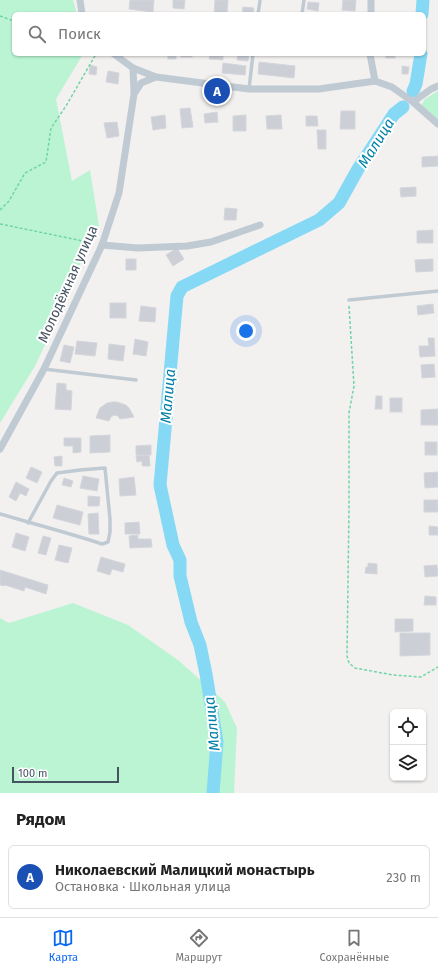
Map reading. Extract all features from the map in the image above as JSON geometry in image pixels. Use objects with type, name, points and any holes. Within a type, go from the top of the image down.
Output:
[{"type":"street","points":[[80,0],[82,12]]},
{"type":"street","points":[[371,12],[372,0]]},
{"type":"street","points":[[117,56],[133,68],[156,77],[249,89],[319,89],[375,81],[392,87],[413,102],[438,124]]},
{"type":"street","points":[[370,56],[375,81]]},
{"type":"street","name":"Молодёжная улица","points":[[0,450],[44,370],[106,235],[119,193],[134,94],[133,68]]},
{"type":"street","points":[[134,94],[141,83],[156,77]]},
{"type":"street","points":[[413,102],[431,89],[438,86]]},
{"type":"street","points":[[102,245],[144,248],[187,246],[212,242],[260,225]]},
{"type":"lane","points":[[302,12],[304,0]]},
{"type":"lane","points":[[258,12],[260,1]]},
{"type":"lane","points":[[249,89],[253,56]]},
{"type":"lane","points":[[349,300],[438,291]]},
{"type":"lane","points":[[44,370],[136,380]]},
{"type":"lane","points":[[0,514],[28,523],[102,544],[108,542],[110,520],[105,468],[57,473],[28,523]]},
{"type":"path","points":[[0,16],[12,20]]},
{"type":"path","points":[[0,210],[9,201],[25,173],[46,162],[52,128],[95,56]]},
{"type":"path","points":[[0,224],[83,241],[106,235]]},
{"type":"path","points":[[349,300],[354,386],[348,413],[349,508],[347,656],[354,668],[393,675],[421,677],[438,667]]},
{"type":"green space","points":[[0,0],[73,0],[76,12],[12,12],[12,56],[82,56],[56,99],[72,181],[90,170],[99,226],[83,257],[64,304],[35,366],[0,423]]},
{"type":"green space","points":[[438,91],[438,119],[422,106],[422,104],[425,99]]},
{"type":"green space","points":[[73,603],[128,625],[178,660],[225,702],[237,728],[234,793],[0,793],[0,618],[9,623]]},
{"type":"building","points":[[130,0],[154,0],[153,12],[129,9]]},
{"type":"building","points":[[173,0],[185,0],[184,9],[173,8]]},
{"type":"building","points":[[215,0],[228,0],[227,12],[214,12]]},
{"type":"building","points":[[343,0],[356,0],[355,11],[342,10]]},
{"type":"building","points":[[308,2],[319,3],[318,11],[307,9]]},
{"type":"building","points":[[243,7],[254,8],[253,12],[242,12]]},
{"type":"building","points":[[168,56],[176,56],[176,59],[168,59]]},
{"type":"building","points":[[181,56],[192,56],[192,57]]},
{"type":"building","points":[[210,56],[223,56],[223,60],[209,59]]},
{"type":"building","points":[[238,56],[249,56],[248,61],[237,60]]},
{"type":"building","points":[[386,56],[395,56],[395,58],[386,58]]},
{"type":"building","points":[[259,62],[295,66],[294,78],[258,74]]},
{"type":"building","points":[[223,63],[246,66],[245,75],[222,73]]},
{"type":"building","points":[[90,65],[97,67],[96,75],[89,74]]},
{"type":"building","points":[[402,66],[409,67],[408,74],[402,74]]},
{"type":"building","points":[[108,71],[119,73],[118,84],[106,82]]},
{"type":"building","points":[[190,108],[193,127],[182,128],[180,109]]},
{"type":"building","points":[[341,111],[355,111],[355,129],[340,129]]},
{"type":"building","points":[[217,112],[218,122],[205,123],[204,114]]},
{"type":"building","points":[[165,115],[166,128],[153,130],[151,117]]},
{"type":"building","points":[[246,115],[246,131],[233,131],[233,116]]},
{"type":"building","points":[[281,115],[282,129],[267,129],[266,116]]},
{"type":"building","points":[[306,116],[317,116],[318,126],[306,126]]},
{"type":"building","points":[[117,122],[119,136],[107,138],[104,123]]},
{"type":"building","points":[[317,130],[326,130],[326,149],[318,149]]},
{"type":"building","points":[[438,156],[438,166],[422,167],[422,157]]},
{"type":"building","points":[[416,187],[416,196],[401,197],[400,188]]},
{"type":"building","points":[[225,208],[237,209],[236,220],[224,220]]},
{"type":"building","points":[[433,230],[433,243],[417,243],[417,231]]},
{"type":"building","points":[[177,248],[184,259],[173,266],[166,255]]},
{"type":"building","points":[[126,259],[136,259],[136,270],[126,270]]},
{"type":"building","points":[[433,259],[433,271],[416,272],[415,260]]},
{"type":"building","points":[[110,303],[126,303],[126,318],[110,318]]},
{"type":"building","points":[[433,304],[434,313],[418,315],[417,306]]},
{"type":"building","points":[[141,306],[156,308],[155,322],[139,321]]},
{"type":"building","points":[[428,338],[434,338],[435,356],[420,357],[419,346],[429,346]]},
{"type":"building","points":[[135,339],[148,342],[146,356],[133,354]]},
{"type":"building","points":[[77,341],[97,343],[95,356],[75,354]]},
{"type":"building","points":[[109,344],[125,346],[123,361],[108,359]]},
{"type":"building","points":[[64,345],[74,347],[70,363],[60,361]]},
{"type":"building","points":[[434,364],[435,377],[422,378],[421,365]]},
{"type":"building","points":[[57,383],[66,384],[66,390],[72,391],[71,410],[55,409]]},
{"type":"building","points":[[376,396],[382,396],[382,409],[375,409]]},
{"type":"building","points":[[390,398],[402,398],[402,412],[390,412]]},
{"type":"building","points":[[112,402],[126,405],[134,417],[120,419],[118,416],[114,415],[109,421],[96,418],[100,408],[107,403]]},
{"type":"building","points":[[438,409],[438,425],[421,425],[421,410]]},
{"type":"building","points":[[110,435],[110,452],[90,453],[90,436]]},
{"type":"building","points":[[64,438],[81,438],[81,452],[73,453],[73,446],[64,446]]},
{"type":"building","points":[[425,442],[437,442],[437,455],[425,455]]},
{"type":"building","points":[[151,445],[151,455],[136,455],[136,446]]},
{"type":"building","points":[[149,455],[150,466],[142,466],[142,461],[137,462],[136,456]]},
{"type":"building","points":[[62,456],[62,466],[55,466],[54,457]]},
{"type":"building","points":[[31,467],[42,472],[37,483],[26,478]]},
{"type":"building","points":[[438,472],[438,487],[425,488],[424,473]]},
{"type":"building","points":[[83,476],[99,479],[97,491],[80,488]]},
{"type":"building","points":[[134,477],[136,495],[120,496],[119,479]]},
{"type":"building","points":[[64,478],[73,481],[71,487],[62,485]]},
{"type":"building","points":[[16,482],[29,489],[26,496],[20,493],[16,501],[9,497]]},
{"type":"building","points":[[88,496],[100,497],[99,506],[88,506]]},
{"type":"building","points":[[424,500],[438,500],[438,512],[424,512]]},
{"type":"building","points":[[57,505],[83,512],[80,525],[53,518]]},
{"type":"building","points":[[98,513],[99,534],[89,534],[88,514]]},
{"type":"building","points":[[139,522],[140,534],[125,534],[125,523]]},
{"type":"building","points":[[429,526],[438,527],[438,535],[429,535]]},
{"type":"building","points":[[16,533],[29,537],[25,551],[12,547]]},
{"type":"building","points":[[138,535],[138,539],[151,539],[152,547],[130,548],[129,536]]},
{"type":"building","points":[[43,536],[51,538],[46,555],[38,553]]},
{"type":"building","points":[[59,545],[72,548],[68,563],[55,560]]},
{"type":"building","points":[[101,557],[125,564],[123,572],[112,569],[110,575],[97,571]]},
{"type":"building","points":[[368,563],[377,564],[377,574],[365,573]]},
{"type":"building","points":[[437,565],[438,576],[425,577],[424,566]]},
{"type":"building","points":[[0,570],[48,585],[46,594],[25,587],[24,591],[5,585],[0,585]]},
{"type":"building","points":[[425,596],[436,597],[436,605],[424,605]]},
{"type":"building","points":[[395,619],[413,619],[413,631],[395,632]]},
{"type":"building","points":[[400,633],[430,633],[430,655],[400,656]]},
{"type":"waterway","name":"Малица","points":[[422,12],[423,0]]},
{"type":"waterway","name":"Малица","points":[[413,91],[416,84],[421,56]]},
{"type":"waterway","name":"Малица","points":[[213,793],[217,742],[206,674],[200,645],[191,622],[180,576],[180,560],[173,545],[160,485],[177,296],[182,287],[319,220],[339,203],[358,169],[394,114],[403,107]]},
{"type":"place","name":"Николаевский Малицкий монастырь","points":[[217,91]]}]
